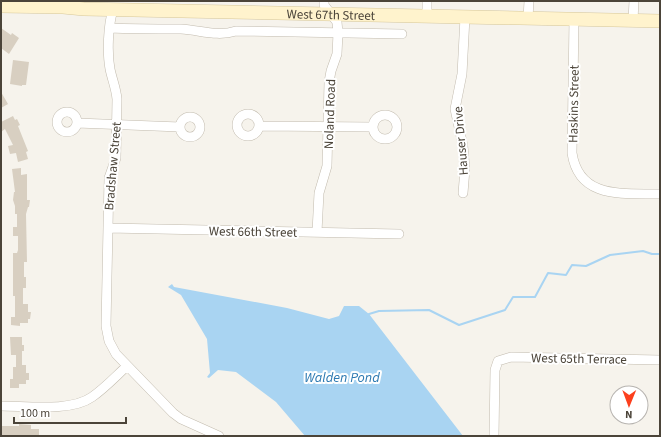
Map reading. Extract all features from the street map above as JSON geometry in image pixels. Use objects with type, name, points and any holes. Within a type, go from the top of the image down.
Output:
[{"type":"street","name":"Noland Road","points":[[317,232],[319,193],[327,166],[329,82],[337,54],[338,33],[337,22],[324,5],[324,1]]},
{"type":"street","points":[[427,1],[427,16]]},
{"type":"street","points":[[528,18],[529,1]]},
{"type":"street","points":[[633,20],[634,1]]},
{"type":"street","name":"West 67th Street","points":[[1,6],[113,10],[660,21]]},
{"type":"street","name":"Bradshaw Street","points":[[113,10],[110,21],[110,64],[116,91],[116,158],[109,178],[106,326],[109,341],[116,354],[173,413],[181,419],[219,436]]},
{"type":"street","name":"Hauser Drive","points":[[463,193],[465,169],[463,146],[455,109],[462,74],[465,17]]},
{"type":"street","name":"Haskins Street","points":[[574,19],[572,153],[576,168],[589,184],[605,192],[660,194]]},
{"type":"street","name":"West 67th Street","points":[[110,28],[182,29],[220,34],[228,34],[236,31],[402,34]]},
{"type":"street","points":[[77,123],[180,126]]},
{"type":"street","points":[[260,126],[373,127]]},
{"type":"street","name":"West 66th Street","points":[[108,228],[399,234]]},
{"type":"street","name":"West 65th Terrace","points":[[494,436],[495,370],[498,361],[510,357],[660,360]]},
{"type":"street","points":[[1,406],[64,406],[82,403],[92,397],[127,366]]},
{"type":"water","name":"Walden Pond","points":[[172,284],[174,287],[287,308],[329,319],[339,316],[344,306],[359,306],[369,314],[463,436],[305,436],[276,402],[236,372],[218,370],[209,378],[207,377],[210,373],[207,339],[181,295],[168,287]]},
{"type":"building","points":[[1,28],[11,35],[12,33],[19,38],[9,54],[1,48]]},
{"type":"building","points":[[13,60],[29,62],[26,85],[22,86],[10,84]]},
{"type":"building","points":[[1,92],[8,104],[1,108]]},
{"type":"building","points":[[13,116],[15,120],[17,119],[20,125],[18,126],[28,151],[26,152],[28,159],[18,162],[16,153],[10,154],[8,146],[13,145],[5,129],[1,132],[1,122]]},
{"type":"building","points":[[21,168],[21,175],[27,174],[27,200],[30,200],[26,214],[27,262],[24,262],[26,288],[23,288],[23,304],[28,304],[28,312],[31,312],[28,323],[20,323],[20,326],[11,325],[11,317],[15,317],[15,296],[13,296],[13,253],[17,253],[18,250],[18,236],[13,236],[13,227],[17,227],[17,214],[15,214],[13,200],[15,192],[12,169]]},
{"type":"building","points":[[10,337],[22,337],[24,351],[22,351],[22,365],[26,365],[26,373],[29,373],[29,380],[26,380],[26,384],[19,384],[19,388],[10,388],[10,379],[13,379],[13,367],[16,367],[16,355],[11,355]]},
{"type":"building","points":[[19,424],[31,425],[31,429],[39,429],[39,436],[1,436],[1,426],[19,426]]},
{"type":"waterway","points":[[369,314],[379,311],[429,310],[459,325],[505,310],[513,297],[535,297],[548,273],[566,275],[572,265],[586,266],[610,255],[643,251],[652,254],[660,254]]}]
